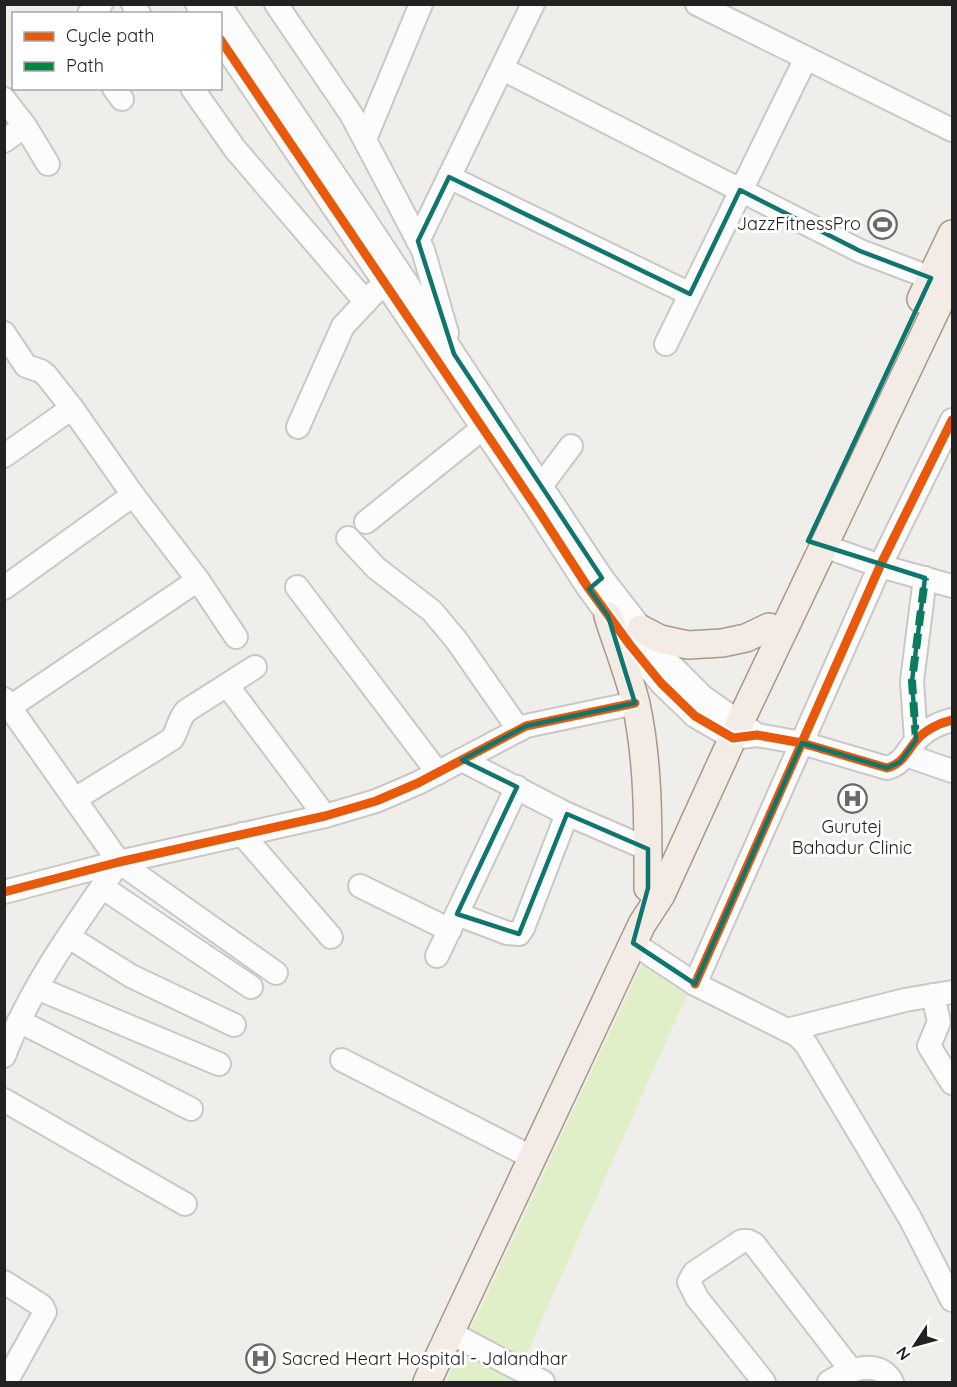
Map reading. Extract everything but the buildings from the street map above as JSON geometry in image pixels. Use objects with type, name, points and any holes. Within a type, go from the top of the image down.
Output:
[{"type":"main road","points":[[427,1383],[637,933],[661,895],[736,728],[824,546],[942,277],[952,234]]},
{"type":"main road","points":[[648,888],[736,728],[769,627],[942,277]]},
{"type":"main road","points":[[608,616],[635,703],[648,796],[648,888],[637,933]]},
{"type":"main road","points":[[641,628],[660,639],[688,645],[722,643],[746,638],[769,627]]},
{"type":"street","points":[[219,4],[541,486],[596,584],[608,616],[661,682],[695,716],[802,743],[887,768],[895,766],[911,747],[942,723],[952,720]]},
{"type":"street","points":[[276,4],[351,114],[423,250],[454,354]]},
{"type":"street","points":[[365,139],[421,4]]},
{"type":"street","points":[[418,241],[503,69],[532,4]]},
{"type":"street","points":[[697,4],[731,12],[806,58],[952,130]]},
{"type":"street","points":[[222,42],[483,428],[596,584],[641,628],[665,660],[736,728]]},
{"type":"street","points":[[666,344],[806,58]]},
{"type":"street","points":[[503,69],[860,251],[942,277]]},
{"type":"street","points":[[193,90],[235,149],[364,302]]},
{"type":"street","points":[[4,99],[25,126],[48,164]]},
{"type":"street","points":[[4,141],[25,126]]},
{"type":"street","points":[[449,177],[690,294]]},
{"type":"street","points":[[297,427],[343,326],[385,282]]},
{"type":"street","points":[[5,333],[26,366],[41,370],[72,408],[133,495],[198,580],[236,637]]},
{"type":"street","points":[[4,456],[72,408]]},
{"type":"street","points":[[694,984],[880,566],[952,420]]},
{"type":"street","points":[[366,522],[483,428]]},
{"type":"street","points":[[541,486],[571,446]]},
{"type":"street","points":[[4,588],[133,495]]},
{"type":"street","points":[[348,538],[376,568],[432,611],[462,646],[519,730]]},
{"type":"street","points":[[824,546],[880,566],[952,586]]},
{"type":"street","points":[[911,747],[912,681],[925,578]]},
{"type":"street","points":[[198,580],[7,703],[119,862],[276,973]]},
{"type":"street","points":[[297,587],[438,773]]},
{"type":"street","points":[[75,800],[172,739],[176,734],[180,718],[186,711],[255,667]]},
{"type":"street","points":[[227,685],[325,816]]},
{"type":"street","points":[[4,892],[119,862],[325,816],[376,801],[438,773],[526,726],[635,703]]},
{"type":"street","points":[[911,747],[952,771]]},
{"type":"street","points":[[462,760],[567,814],[648,849]]},
{"type":"street","points":[[437,956],[517,787]]},
{"type":"street","points":[[360,886],[454,922],[519,934],[567,814]]},
{"type":"street","points":[[242,834],[331,938]]},
{"type":"street","points":[[4,1056],[37,988],[119,862]]},
{"type":"street","points":[[102,887],[251,987]]},
{"type":"street","points":[[637,933],[694,984],[797,1035],[806,1044],[910,1218],[952,1300]]},
{"type":"street","points":[[69,937],[131,976],[234,1024]]},
{"type":"street","points":[[37,988],[219,1064]]},
{"type":"street","points":[[787,1030],[943,993],[939,1022],[930,1046],[952,1083]]},
{"type":"street","points":[[19,1021],[191,1109]]},
{"type":"street","points":[[342,1060],[532,1158]]},
{"type":"street","points":[[4,1100],[185,1204]]},
{"type":"street","points":[[764,1383],[697,1298],[689,1282],[694,1273],[742,1241],[754,1244],[850,1370]]},
{"type":"street","points":[[4,1282],[42,1306],[45,1312],[6,1383]]},
{"type":"street","points":[[451,1333],[543,1383]]},
{"type":"street","points":[[829,1383],[850,1370],[877,1369],[884,1371],[892,1383]]},
{"type":"highlighted area","points":[[449,177],[690,294],[740,190],[860,251],[931,278],[808,541],[925,578],[912,681],[916,740],[900,762],[887,768],[802,743],[695,984],[633,943],[648,888],[648,849],[567,814],[519,934],[457,914],[517,787],[462,760],[526,726],[635,703],[608,616],[589,589],[602,578],[454,354],[418,241]]},
{"type":"green space","points":[[643,962],[691,986],[514,1382],[446,1382]]},
{"type":"marked path","points":[[916,740],[912,681],[925,578]]},
{"type":"cycle path","points":[[222,42],[587,586],[661,683],[695,716],[733,738],[757,735],[802,743],[887,768],[900,761],[918,738],[927,731],[952,720]]},
{"type":"cycle path","points":[[695,984],[880,566],[952,420]]},
{"type":"cycle path","points":[[4,892],[119,862],[325,816],[376,801],[418,783],[526,726],[635,703]]},
{"type":"place","name":"JazzFitnessPro","points":[[882,224]]},
{"type":"place","name":"Gurutej Bahadur Clinic","points":[[852,798]]},
{"type":"place","name":"Sacred Heart Hospital - Jalandhar","points":[[261,1359]]}]
